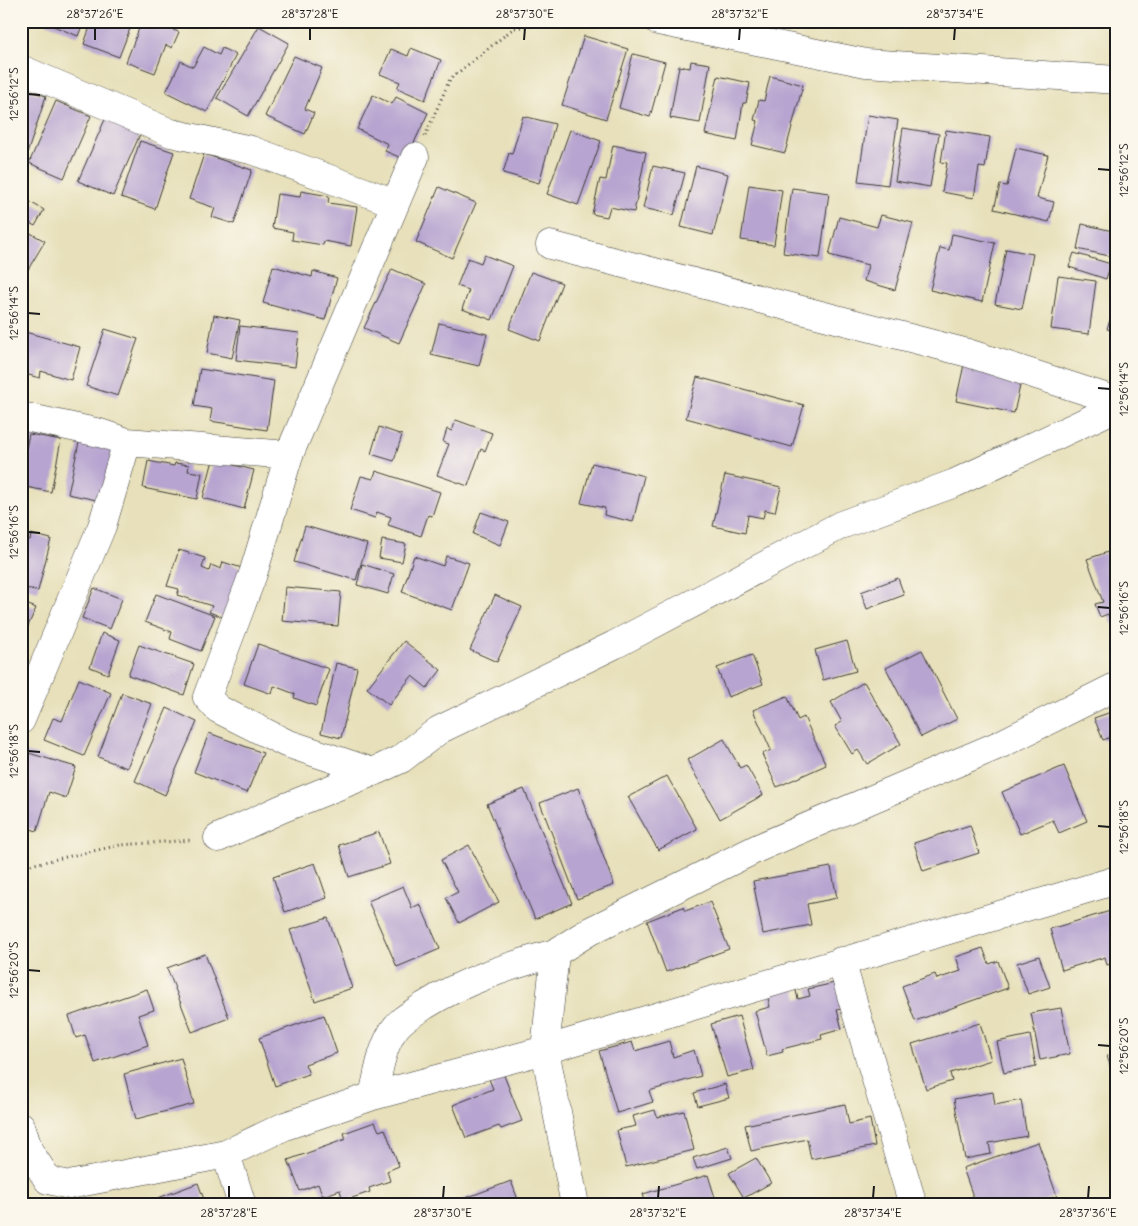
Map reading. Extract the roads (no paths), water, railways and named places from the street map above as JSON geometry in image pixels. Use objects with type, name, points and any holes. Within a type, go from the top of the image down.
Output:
[{"type":"street","points":[[658,21],[866,63],[1117,80]]},
{"type":"street","points":[[21,69],[170,133],[251,150],[396,203]]},
{"type":"street","points":[[373,772],[286,743],[218,709],[207,697],[254,574],[289,455],[415,157]]},
{"type":"street","points":[[550,245],[968,352],[1117,401]]},
{"type":"street","points":[[218,838],[281,809],[402,759],[439,730],[614,645],[841,525],[955,483],[1117,408]]},
{"type":"street","points":[[21,416],[100,433],[126,442],[289,455]]},
{"type":"street","points":[[21,720],[102,526],[126,442]]},
{"type":"street","points":[[373,1096],[383,1055],[392,1033],[400,1021],[452,989],[502,968],[555,953],[590,931],[758,848],[1001,744],[1117,686]]},
{"type":"street","points":[[21,1126],[25,1152],[48,1180],[69,1185],[226,1154],[285,1126],[373,1096],[545,1050],[1117,880]]},
{"type":"street","points":[[555,953],[545,1050],[575,1205]]},
{"type":"street","points":[[841,961],[913,1205]]},
{"type":"street","points":[[226,1154],[242,1205]]}]
